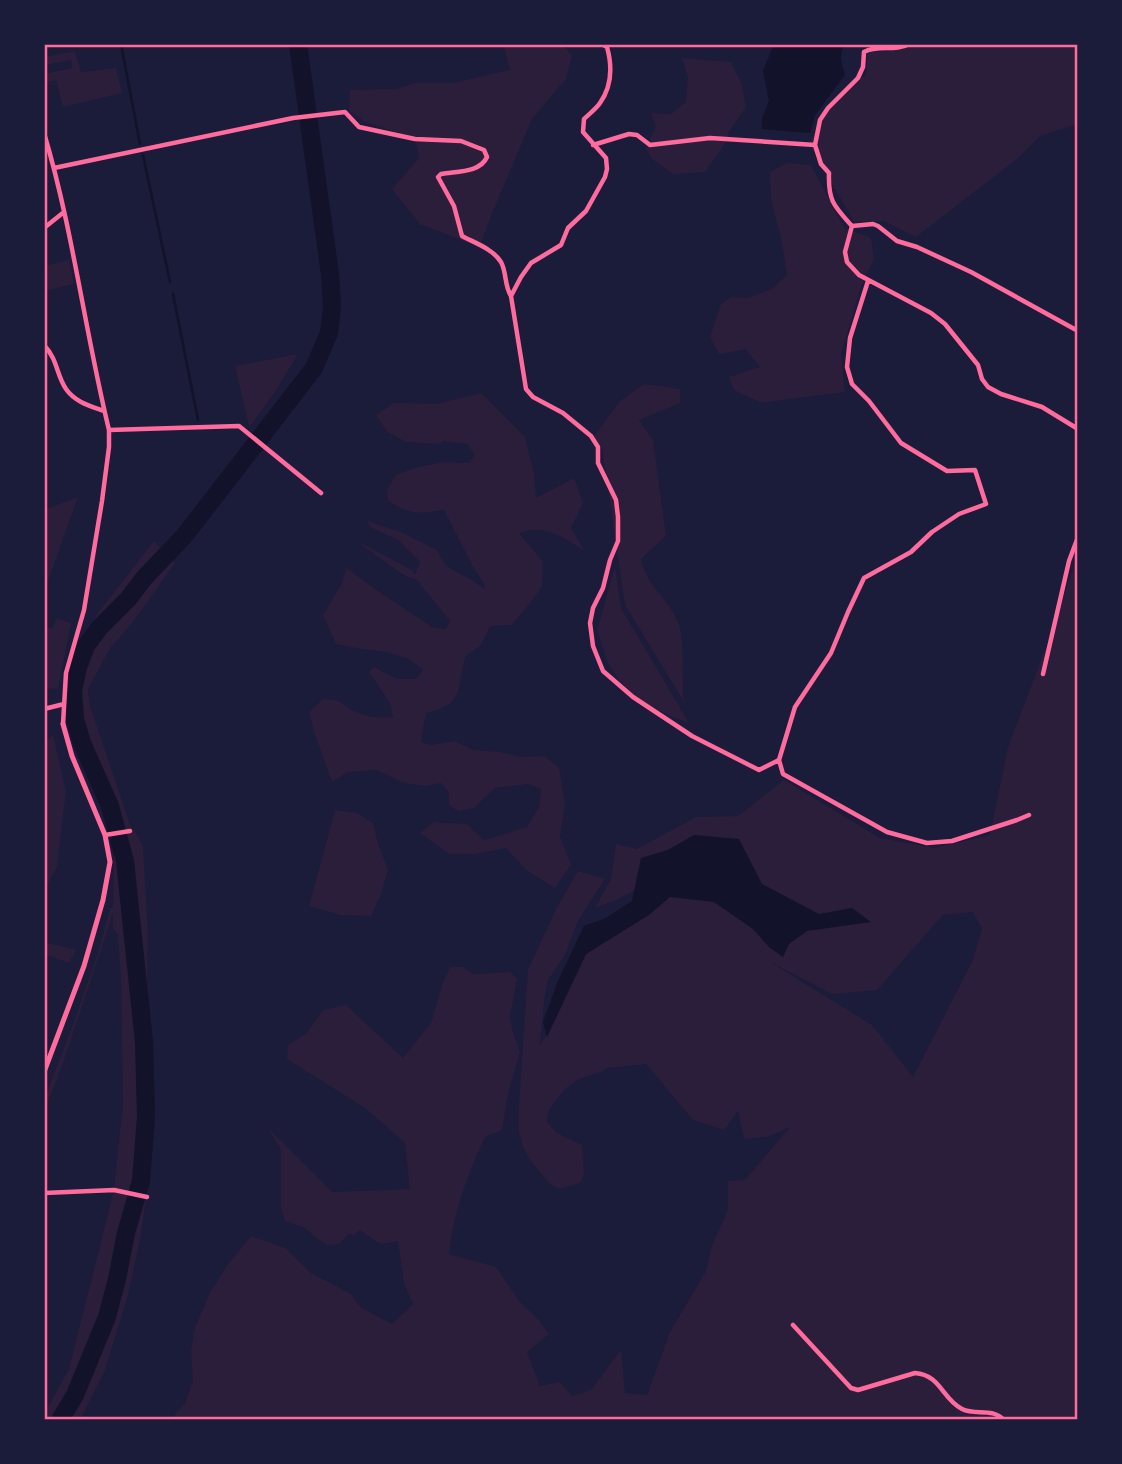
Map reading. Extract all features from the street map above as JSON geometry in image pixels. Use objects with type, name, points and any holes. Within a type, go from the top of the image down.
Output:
[{"type":"street","points":[[511,296],[531,263],[561,245],[568,228],[586,211],[598,192],[607,169],[606,158],[583,132],[584,119],[600,102],[610,75],[607,47],[602,44]]},
{"type":"street","points":[[852,226],[830,199],[828,173],[812,144],[820,120],[828,108],[858,78],[863,67],[864,52],[868,49],[892,49],[909,44]]},
{"type":"street","points":[[54,168],[293,118],[345,112],[359,127],[415,139],[461,141],[484,150],[487,157],[484,164],[438,177],[454,206],[462,236],[489,250],[501,263],[511,296],[526,389],[533,397],[563,413],[591,436],[598,447],[598,463],[616,500],[618,541],[590,623],[593,646],[603,671],[633,697],[692,736],[760,770],[779,760]]},
{"type":"street","points":[[44,133],[64,212],[109,430],[109,447],[84,610],[66,673],[63,724],[72,756],[105,835],[110,862],[103,900],[84,966],[44,1072]]},
{"type":"street","points":[[593,145],[629,134],[637,135],[650,145],[710,138],[812,144]]},
{"type":"street","points":[[44,228],[64,212]]},
{"type":"street","points":[[852,226],[845,252],[847,262],[859,275],[931,313],[946,324],[978,365],[982,379],[989,387],[1001,394],[1042,407],[1078,429]]},
{"type":"street","points":[[852,226],[878,226],[898,241],[971,272],[1078,331]]},
{"type":"street","points":[[868,281],[850,338],[847,367],[852,384],[869,401],[901,443],[947,471],[975,470],[986,503],[959,514],[932,532],[911,552],[864,578],[831,653],[795,707],[779,760],[783,774],[887,832],[927,843],[952,841],[1029,814]]},
{"type":"street","points":[[44,345],[52,354],[66,389],[77,400],[104,411]]},
{"type":"street","points":[[109,430],[239,426],[321,493]]},
{"type":"street","points":[[1043,674],[1069,561],[1078,537]]},
{"type":"street","points":[[44,709],[64,704]]},
{"type":"street","points":[[105,835],[130,831]]},
{"type":"street","points":[[44,1193],[114,1190],[147,1197]]},
{"type":"street","points":[[793,1325],[851,1388],[858,1390],[915,1373],[924,1374],[933,1379],[960,1408],[969,1412],[991,1412],[1004,1420]]},
{"type":"shaded area","points":[[503,44],[562,44],[572,56],[566,79],[532,119],[481,243],[471,244],[420,224],[392,189],[419,158],[415,138],[365,122],[349,111],[350,90],[396,89],[415,83],[453,83],[510,70]]},
{"type":"shaded area","points":[[774,44],[845,44],[841,56],[845,75],[815,115],[810,133],[762,129],[762,118],[769,101],[763,71]]},
{"type":"shaded area","points":[[908,44],[1078,44],[1078,131],[1074,125],[1040,136],[1017,159],[916,237],[884,221],[854,222],[809,144],[820,120],[843,93],[866,75],[868,49],[897,48]]},
{"type":"shaded area","points":[[75,51],[81,72],[116,68],[122,93],[63,107],[56,80],[44,83],[44,74],[72,68],[71,60],[44,65],[44,57]]},
{"type":"shaded area","points":[[682,58],[731,62],[742,85],[746,107],[705,172],[673,174],[652,159],[646,149],[656,126],[651,113],[671,114],[686,102],[688,77]]},
{"type":"shaded area","points":[[787,163],[811,165],[844,228],[871,238],[874,259],[861,287],[841,354],[845,392],[761,403],[734,390],[729,377],[760,367],[745,349],[719,354],[710,337],[721,304],[731,297],[748,298],[772,289],[787,275],[771,200],[770,172]]},
{"type":"shaded area","points":[[69,260],[74,284],[44,291],[44,266]]},
{"type":"shaded area","points":[[298,354],[275,392],[249,426],[235,366]]},
{"type":"shaded area","points":[[644,384],[680,389],[680,403],[639,420],[653,440],[666,536],[641,559],[647,576],[673,612],[680,628],[684,702],[625,605],[602,448],[594,436],[620,401]]},
{"type":"shaded area","points":[[481,393],[525,437],[534,473],[536,498],[574,478],[583,503],[571,528],[584,550],[546,531],[519,533],[543,562],[542,587],[511,625],[490,626],[481,645],[466,656],[458,692],[449,704],[427,713],[421,742],[431,745],[455,741],[474,750],[520,757],[544,756],[559,767],[565,804],[560,837],[571,864],[555,888],[526,870],[506,848],[475,854],[449,854],[420,833],[434,822],[467,824],[484,840],[527,827],[539,807],[541,789],[528,784],[495,788],[474,808],[458,811],[449,805],[449,792],[441,783],[426,786],[404,783],[376,770],[348,772],[332,782],[309,712],[323,699],[330,699],[367,716],[393,717],[390,703],[369,672],[374,667],[397,679],[416,679],[423,670],[409,659],[336,644],[323,615],[342,583],[347,568],[432,627],[445,629],[450,621],[417,580],[402,574],[355,540],[412,570],[415,575],[420,562],[398,540],[370,527],[367,521],[401,532],[437,550],[446,566],[485,589],[444,510],[415,512],[388,501],[387,490],[396,475],[444,462],[469,463],[474,455],[468,444],[444,441],[438,444],[406,442],[387,432],[376,415],[394,403],[437,404]]},
{"type":"shaded area","points":[[78,497],[44,592],[44,510]]},
{"type":"shaded area","points":[[154,541],[175,563],[133,622],[111,647],[88,689],[90,706],[130,824],[143,846],[153,1079],[150,1170],[140,1240],[128,1295],[105,1370],[80,1420],[44,1420],[44,1415],[69,1369],[114,1190],[123,1103],[121,979],[118,934],[113,929],[113,913],[46,1107],[44,1149],[44,1100],[99,950],[110,908],[113,908],[114,853],[102,808],[75,743],[67,710],[69,687],[72,667],[97,614]]},
{"type":"shaded area","points":[[1078,553],[1078,1420],[172,1420],[185,1403],[193,1381],[191,1349],[195,1327],[210,1293],[226,1267],[251,1236],[285,1248],[311,1273],[351,1294],[360,1307],[392,1324],[413,1304],[404,1284],[398,1241],[380,1244],[360,1230],[354,1235],[348,1234],[339,1244],[326,1245],[303,1227],[285,1221],[281,1207],[281,1150],[267,1127],[332,1192],[410,1189],[405,1143],[365,1108],[287,1059],[288,1045],[307,1033],[323,1010],[346,1005],[403,1058],[431,1023],[450,967],[463,967],[473,974],[510,972],[517,978],[510,1017],[520,1052],[508,1093],[502,1130],[485,1137],[467,1179],[449,1254],[496,1267],[520,1302],[549,1334],[527,1352],[540,1386],[560,1382],[572,1396],[591,1390],[621,1350],[625,1393],[647,1395],[670,1332],[706,1271],[712,1245],[728,1210],[728,1181],[745,1180],[790,1127],[768,1137],[744,1139],[738,1111],[724,1130],[693,1120],[646,1064],[607,1068],[579,1079],[565,1089],[549,1110],[547,1122],[557,1133],[582,1145],[584,1174],[580,1183],[559,1189],[551,1185],[529,1159],[523,1147],[519,1132],[519,1106],[528,970],[557,907],[578,871],[605,879],[578,921],[565,955],[548,980],[540,1046],[586,954],[659,905],[634,891],[595,908],[611,879],[616,844],[637,849],[696,817],[738,816],[784,780],[880,838],[934,848],[990,835],[1008,747],[1052,632]],"holes":[[[973,912],[982,929],[973,960],[913,1077],[872,1025],[770,962],[832,994],[877,990],[943,915]]]},
{"type":"shaded area","points":[[615,566],[621,608],[689,723],[665,714],[636,697],[620,681],[608,663],[597,631]]},
{"type":"shaded area","points":[[56,618],[71,623],[58,689],[44,688],[44,627],[53,628]]},
{"type":"shaded area","points":[[53,735],[66,791],[57,866],[44,891],[44,738],[48,740]]},
{"type":"shaded area","points":[[335,810],[357,813],[373,823],[388,870],[371,916],[340,915],[309,906]]},
{"type":"shaded area","points":[[694,835],[739,839],[762,884],[819,914],[852,908],[871,922],[807,931],[789,944],[783,957],[769,947],[753,929],[714,902],[670,897],[649,915],[586,954],[547,1037],[543,1022],[558,981],[584,926],[606,918],[632,901],[641,858],[668,850]]},
{"type":"shaded area","points":[[44,942],[76,950],[69,963],[44,954]]},
{"type":"waterway","points":[[121,44],[140,144]]},
{"type":"waterway","points":[[60,1420],[75,1395],[107,1317],[141,1181],[146,1117],[144,1042],[125,861],[110,806],[82,743],[75,719],[73,691],[86,646],[100,627],[185,535],[314,368],[329,333],[332,307],[330,274],[298,44]]},
{"type":"waterway","points":[[143,155],[170,282]]},
{"type":"waterway","points":[[173,294],[198,420]]}]
